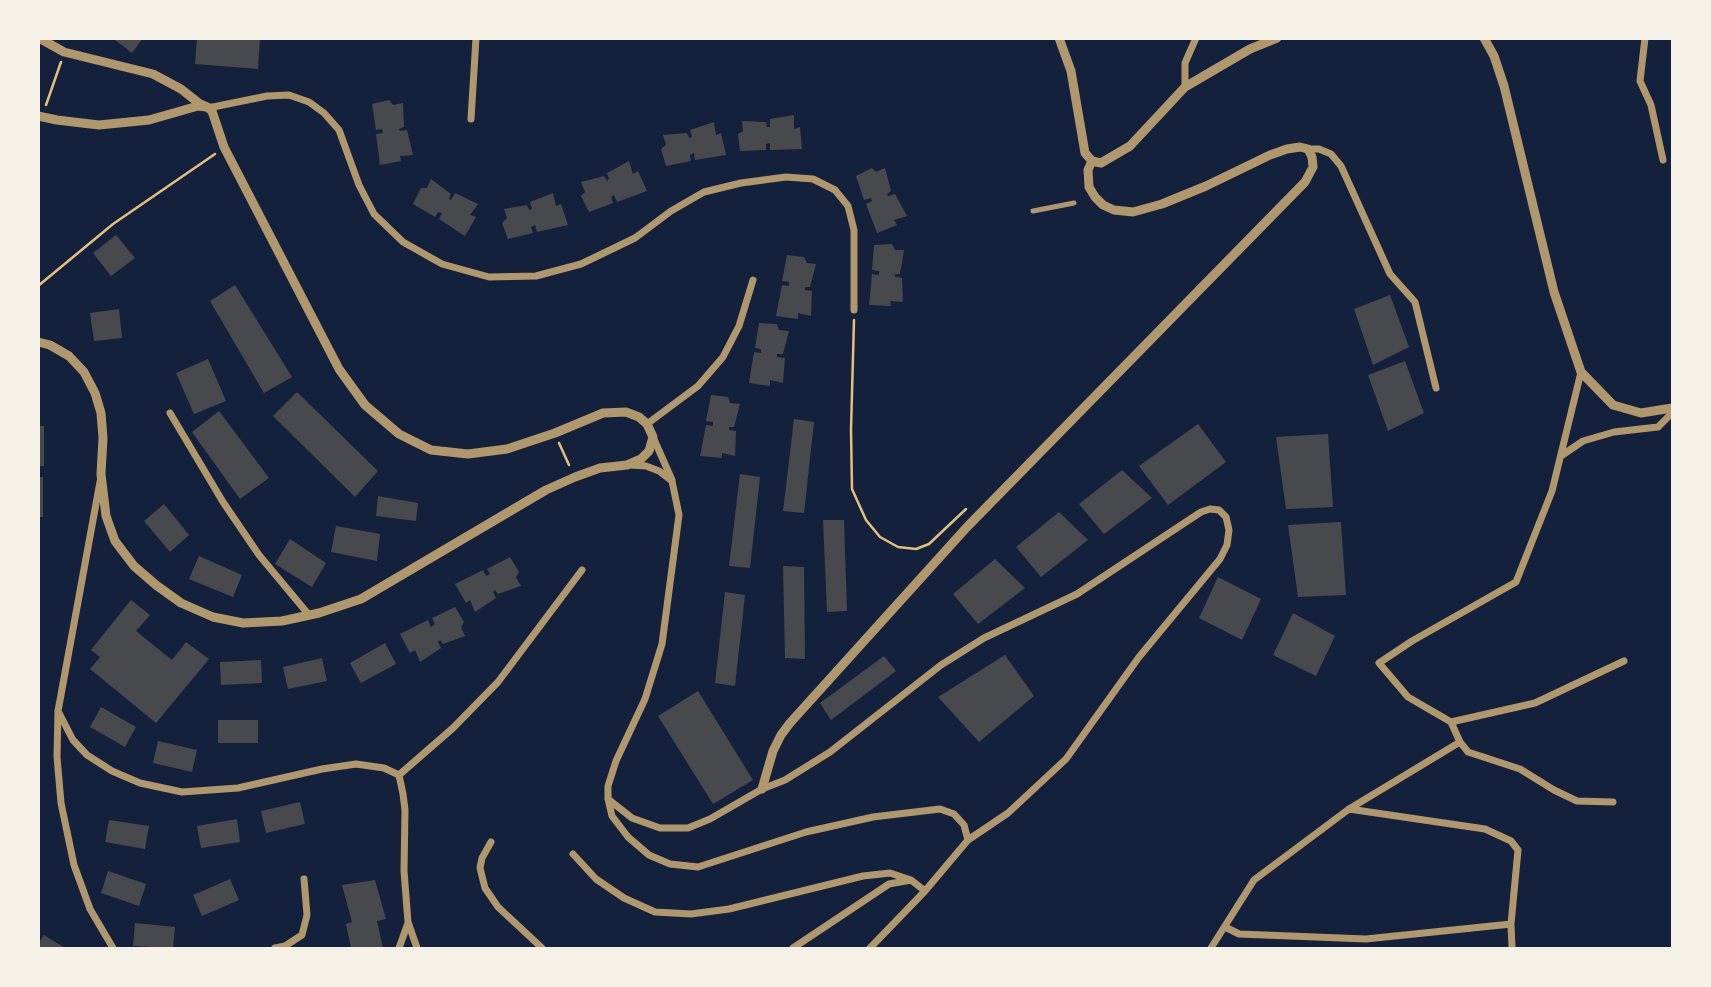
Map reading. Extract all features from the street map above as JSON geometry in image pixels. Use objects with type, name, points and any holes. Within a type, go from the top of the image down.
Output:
[{"type":"street","points":[[40,38],[64,52],[153,74],[181,89],[212,111],[224,148],[339,369],[365,405],[399,434],[431,450],[468,454],[507,449],[603,413],[626,412],[639,417],[647,425],[672,481],[679,515],[662,645],[645,699],[616,761],[608,786],[612,816],[628,837],[649,855],[670,864],[698,867],[806,832],[873,817],[940,809],[954,814],[964,825],[968,840]]},
{"type":"street","points":[[471,119],[477,38]]},
{"type":"street","points":[[1059,38],[1071,71],[1085,153],[1093,161],[1101,163],[1130,146],[1185,87],[1250,49],[1277,38]]},
{"type":"street","points":[[1185,87],[1185,63],[1196,38]]},
{"type":"street","points":[[1483,38],[1494,56],[1504,86],[1554,292],[1581,372],[1613,405],[1641,413],[1672,408]]},
{"type":"street","points":[[1645,38],[1640,81],[1651,105],[1663,160]]},
{"type":"street","points":[[40,116],[99,125],[149,120],[198,106],[213,107],[267,96],[289,95],[309,102],[324,113],[338,130],[359,185],[374,214],[403,242],[442,264],[489,277],[536,276],[581,264],[635,238],[671,211],[704,192],[741,183],[786,177],[813,179],[835,190],[848,206],[854,230],[855,310]]},
{"type":"street","points":[[1093,161],[1088,170],[1089,187],[1095,197],[1114,210],[1133,212],[1162,204],[1270,155],[1300,146],[1331,154],[1341,166],[1390,274],[1415,302],[1436,388]]},
{"type":"street","points":[[762,789],[773,751],[781,735],[986,509],[1305,182],[1313,167],[1308,149]]},
{"type":"street","points":[[1033,212],[1074,203]]},
{"type":"street","points":[[647,425],[698,386],[723,357],[739,326],[754,280]]},
{"type":"street","points":[[38,342],[50,345],[69,356],[84,372],[95,393],[101,413],[101,474],[58,711],[57,758],[61,803],[74,865],[90,909],[113,948]]},
{"type":"street","points":[[1581,372],[1552,491],[1516,582],[1412,641],[1379,663],[1408,697],[1451,722],[1468,752],[1520,769],[1554,790],[1577,800],[1613,802]]},
{"type":"street","points":[[1560,456],[1583,441],[1614,432],[1658,427],[1672,413]]},
{"type":"street","points":[[170,414],[223,502],[259,555],[309,615]]},
{"type":"street","points":[[627,465],[641,459],[649,451],[653,437]]},
{"type":"street","points":[[101,474],[106,516],[115,541],[134,566],[181,603],[213,617],[243,622],[282,621],[362,599],[546,490],[600,468],[646,466],[659,471],[672,481]]},
{"type":"street","points":[[608,799],[632,818],[660,828],[688,828],[710,819],[762,789],[785,780],[830,752],[941,665],[984,638],[1077,594],[1201,512],[1219,510],[1226,517],[1229,530],[1227,545],[1220,559],[1139,657],[1066,759],[1008,813],[968,840],[925,891],[870,948]]},
{"type":"street","points":[[398,775],[453,729],[498,682],[582,570]]},
{"type":"street","points":[[1451,722],[1535,702],[1624,660]]},
{"type":"street","points":[[58,711],[73,740],[88,755],[112,771],[140,783],[182,792],[238,788],[356,764],[384,768],[398,775],[404,794],[404,871],[408,922],[417,948]]},
{"type":"street","points":[[1211,948],[1254,880],[1349,809],[1460,742]]},
{"type":"street","points":[[1349,809],[1485,829],[1511,841],[1518,850],[1511,948]]},
{"type":"street","points":[[491,842],[480,868],[485,888],[498,907],[542,948]]},
{"type":"street","points":[[573,854],[596,879],[624,898],[655,912],[691,914],[729,909],[863,876],[890,873],[911,880],[925,891]]},
{"type":"street","points":[[275,948],[285,946],[302,934],[307,915],[304,879]]},
{"type":"street","points":[[793,948],[889,884],[911,880]]},
{"type":"street","points":[[399,948],[408,922]]},
{"type":"street","points":[[1225,927],[1239,934],[1366,939],[1511,923]]},
{"type":"path","points":[[40,116],[64,52]]},
{"type":"path","points":[[38,286],[113,224],[224,148]]},
{"type":"path","points":[[855,310],[852,489],[866,520],[880,537],[898,547],[916,549],[929,544],[960,513],[970,507],[986,509]]},
{"type":"path","points":[[555,433],[575,477]]},
{"type":"building","points":[[143,38],[132,53],[115,40]]},
{"type":"building","points":[[197,38],[260,38],[258,69],[195,64]]},
{"type":"building","points":[[389,100],[393,105],[403,103],[404,127],[399,129],[407,130],[413,155],[400,156],[401,161],[380,165],[376,134],[383,133],[382,129],[376,130],[372,104]]},
{"type":"building","points":[[794,115],[794,129],[800,127],[802,149],[770,150],[770,143],[766,144],[766,150],[740,151],[738,134],[743,131],[742,121],[766,122],[767,127],[770,127],[770,119]]},
{"type":"building","points":[[714,122],[716,135],[721,133],[726,155],[695,160],[694,153],[690,155],[691,161],[666,166],[661,149],[666,145],[663,135],[687,133],[689,138],[692,137],[690,130]]},
{"type":"building","points":[[629,161],[633,174],[638,171],[647,191],[617,202],[614,195],[611,197],[613,203],[589,212],[581,196],[585,192],[581,182],[604,176],[607,181],[607,173]]},
{"type":"building","points":[[872,168],[876,172],[885,168],[891,191],[887,194],[895,194],[907,216],[894,220],[897,225],[877,233],[866,204],[872,201],[871,198],[864,200],[856,176]]},
{"type":"building","points":[[431,179],[451,194],[449,199],[451,200],[455,193],[478,204],[470,215],[476,217],[465,236],[439,219],[442,213],[438,212],[435,217],[413,204],[421,188],[427,188]]},
{"type":"building","points":[[553,193],[556,206],[561,204],[568,225],[537,232],[535,225],[531,227],[533,233],[508,239],[502,223],[507,218],[504,209],[527,205],[529,210],[532,209],[530,202]]},
{"type":"building","points":[[116,235],[135,258],[111,276],[93,253]]},
{"type":"building","points":[[892,244],[895,250],[904,250],[900,274],[895,274],[895,277],[902,278],[903,302],[890,301],[891,306],[869,305],[872,274],[879,275],[879,271],[872,270],[874,245]]},
{"type":"building","points":[[787,255],[804,257],[807,263],[816,264],[810,287],[805,287],[805,290],[812,291],[811,316],[798,313],[798,319],[776,316],[782,285],[789,286],[789,282],[782,281]]},
{"type":"building","points":[[235,285],[292,377],[264,393],[210,301]]},
{"type":"building","points":[[1390,295],[1409,347],[1373,365],[1354,309]]},
{"type":"building","points":[[119,309],[122,338],[94,341],[90,313]]},
{"type":"building","points":[[759,323],[777,324],[779,330],[789,331],[783,354],[777,354],[777,357],[785,358],[783,383],[770,380],[770,386],[749,383],[754,352],[761,353],[761,349],[755,348]]},
{"type":"building","points":[[208,359],[226,401],[194,414],[176,373]]},
{"type":"building","points":[[1405,361],[1424,413],[1388,431],[1368,375]]},
{"type":"building","points":[[297,392],[378,471],[355,497],[273,416]]},
{"type":"building","points":[[711,395],[728,397],[730,403],[740,404],[734,427],[729,427],[729,430],[736,431],[735,456],[722,453],[722,458],[700,456],[706,425],[713,426],[713,422],[706,421]]},
{"type":"building","points":[[219,411],[269,478],[240,499],[192,432]]},
{"type":"building","points":[[794,419],[814,422],[804,513],[783,511]]},
{"type":"building","points":[[1198,424],[1226,462],[1168,505],[1139,466]]},
{"type":"building","points":[[38,426],[44,426],[44,466],[38,466]]},
{"type":"building","points":[[1328,434],[1333,507],[1286,509],[1276,437]]},
{"type":"building","points":[[1122,470],[1152,498],[1104,534],[1079,504]]},
{"type":"building","points":[[740,474],[760,477],[750,568],[729,566]]},
{"type":"building","points":[[38,477],[43,477],[43,517],[38,517]]},
{"type":"building","points":[[378,496],[418,503],[416,521],[376,516]]},
{"type":"building","points":[[164,504],[189,535],[170,552],[144,521]]},
{"type":"building","points":[[1059,512],[1088,540],[1041,577],[1016,547]]},
{"type":"building","points":[[823,520],[844,520],[847,611],[827,612]]},
{"type":"building","points":[[1341,522],[1346,595],[1298,597],[1288,525]]},
{"type":"building","points":[[336,526],[380,534],[377,561],[331,552]]},
{"type":"building","points":[[290,539],[326,563],[312,587],[275,564]]},
{"type":"building","points":[[199,556],[242,575],[233,597],[189,579]]},
{"type":"building","points":[[510,557],[519,572],[516,577],[521,586],[498,594],[495,590],[493,592],[496,598],[475,612],[470,600],[466,603],[455,584],[483,570],[486,576],[490,574],[487,569]]},
{"type":"building","points":[[995,559],[1025,588],[978,624],[953,594]]},
{"type":"building","points":[[783,566],[804,567],[805,659],[785,658]]},
{"type":"building","points":[[1218,577],[1261,599],[1242,640],[1199,618]]},
{"type":"building","points":[[725,592],[745,595],[735,686],[715,683]]},
{"type":"building","points":[[131,600],[150,615],[136,631],[172,660],[186,642],[209,659],[156,723],[90,669],[100,657],[91,650]]},
{"type":"building","points":[[455,607],[464,622],[461,627],[465,636],[443,644],[440,640],[438,642],[441,648],[420,662],[415,650],[410,653],[400,634],[428,620],[431,627],[435,624],[432,618]]},
{"type":"building","points":[[1293,613],[1335,636],[1316,676],[1273,655]]},
{"type":"building","points":[[385,643],[396,664],[361,683],[350,663]]},
{"type":"building","points":[[1005,655],[1034,696],[979,742],[938,697]]},
{"type":"building","points":[[884,656],[896,671],[831,720],[820,703]]},
{"type":"building","points":[[322,658],[327,681],[288,689],[283,667]]},
{"type":"building","points":[[261,660],[262,683],[221,685],[220,662]]},
{"type":"building","points":[[698,691],[753,780],[713,804],[658,716]]},
{"type":"building","points":[[101,707],[136,727],[125,747],[90,727]]},
{"type":"building","points":[[218,720],[258,720],[258,743],[218,743]]},
{"type":"building","points":[[158,741],[197,750],[192,772],[153,763]]},
{"type":"building","points":[[300,802],[305,824],[266,833],[261,811]]},
{"type":"building","points":[[237,819],[240,842],[201,848],[197,826]]},
{"type":"building","points":[[109,820],[149,826],[145,849],[105,842]]},
{"type":"building","points":[[108,871],[146,884],[139,906],[101,893]]},
{"type":"building","points":[[230,879],[239,900],[202,916],[193,895]]},
{"type":"building","points":[[375,880],[386,919],[377,921],[383,948],[351,948],[346,924],[352,922],[342,885]]},
{"type":"building","points":[[135,923],[175,927],[173,948],[133,946]]},
{"type":"building","points":[[44,935],[65,948],[38,948]]}]
